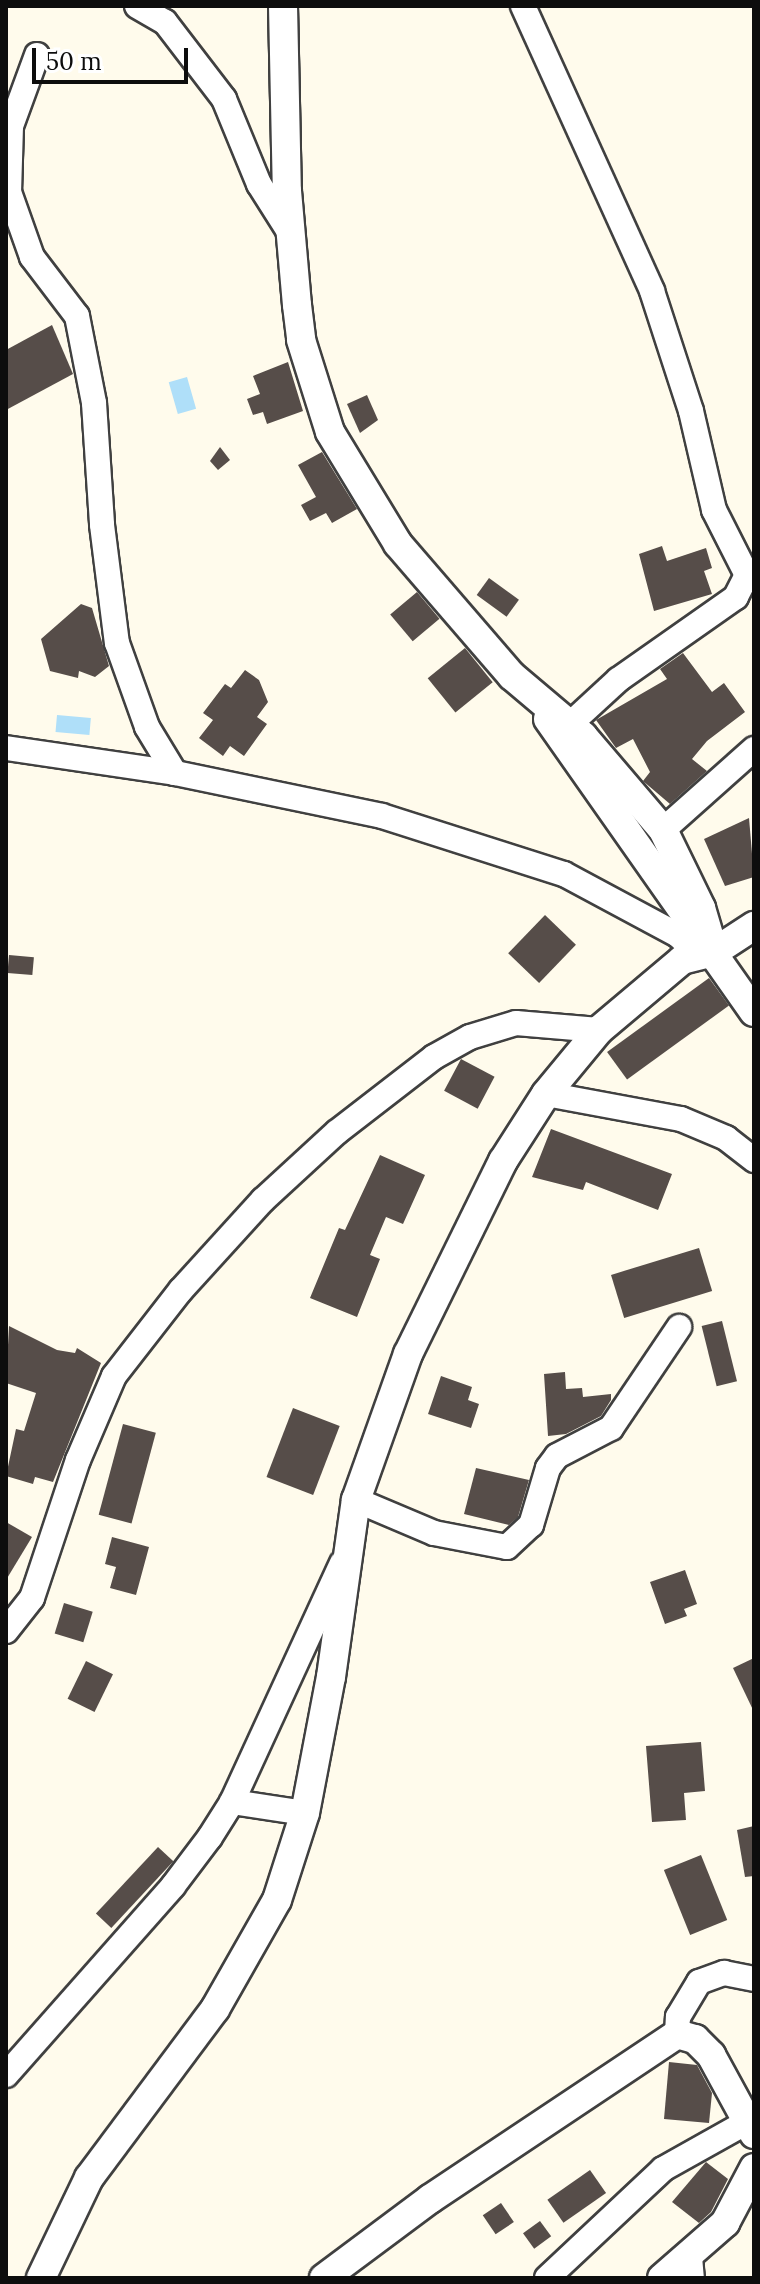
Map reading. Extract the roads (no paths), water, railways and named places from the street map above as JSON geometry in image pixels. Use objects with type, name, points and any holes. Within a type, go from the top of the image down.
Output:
[{"type":"street","points":[[137,6],[165,22],[216,87],[232,113],[259,184],[290,233]]},
{"type":"street","points":[[283,6],[290,233],[301,340],[330,432],[348,467],[398,544],[538,701],[706,953],[754,1012]]},
{"type":"street","points":[[286,41],[293,6]]},
{"type":"street","points":[[523,6],[652,291],[691,411],[714,510],[747,575],[736,597],[618,680],[569,725]]},
{"type":"street","points":[[37,55],[11,126],[9,192],[32,257],[77,316],[94,403],[102,525],[117,643],[147,727],[175,773]]},
{"type":"street","points":[[538,701],[600,754],[663,830],[701,908],[706,953]]},
{"type":"street","points":[[6,748],[175,773],[382,816],[564,874],[706,953]]},
{"type":"street","points":[[663,830],[754,749]]},
{"type":"street","points":[[41,2278],[89,2178],[175,2066],[249,1956],[277,1900],[305,1813],[331,1677],[345,1556],[356,1500],[408,1354],[503,1161],[546,1094],[599,1030],[676,964],[706,953],[754,926]]},
{"type":"street","points":[[8,1623],[32,1598],[78,1460],[114,1376],[181,1290],[263,1200],[337,1132],[434,1057],[470,1037],[516,1023],[599,1030]]},
{"type":"street","points":[[546,1094],[681,1119],[726,1138],[754,1160]]},
{"type":"street","points":[[356,1500],[434,1533],[507,1547],[531,1525],[548,1468],[557,1456],[611,1428],[679,1327]]},
{"type":"street","points":[[6,2075],[173,1886],[232,1802],[345,1556]]},
{"type":"street","points":[[232,1802],[305,1813]]},
{"type":"street","points":[[677,2034],[678,2017],[699,1982],[724,1973],[754,1979]]},
{"type":"street","points":[[324,2278],[430,2199],[677,2034],[695,2039],[711,2055],[751,2128],[663,2169],[547,2278]]},
{"type":"street","points":[[662,2278],[691,2267],[725,2223],[754,2168]]},
{"type":"water","points":[[187,377],[196,409],[178,414],[169,382]]},
{"type":"water","points":[[57,715],[91,718],[89,735],[56,732]]}]
